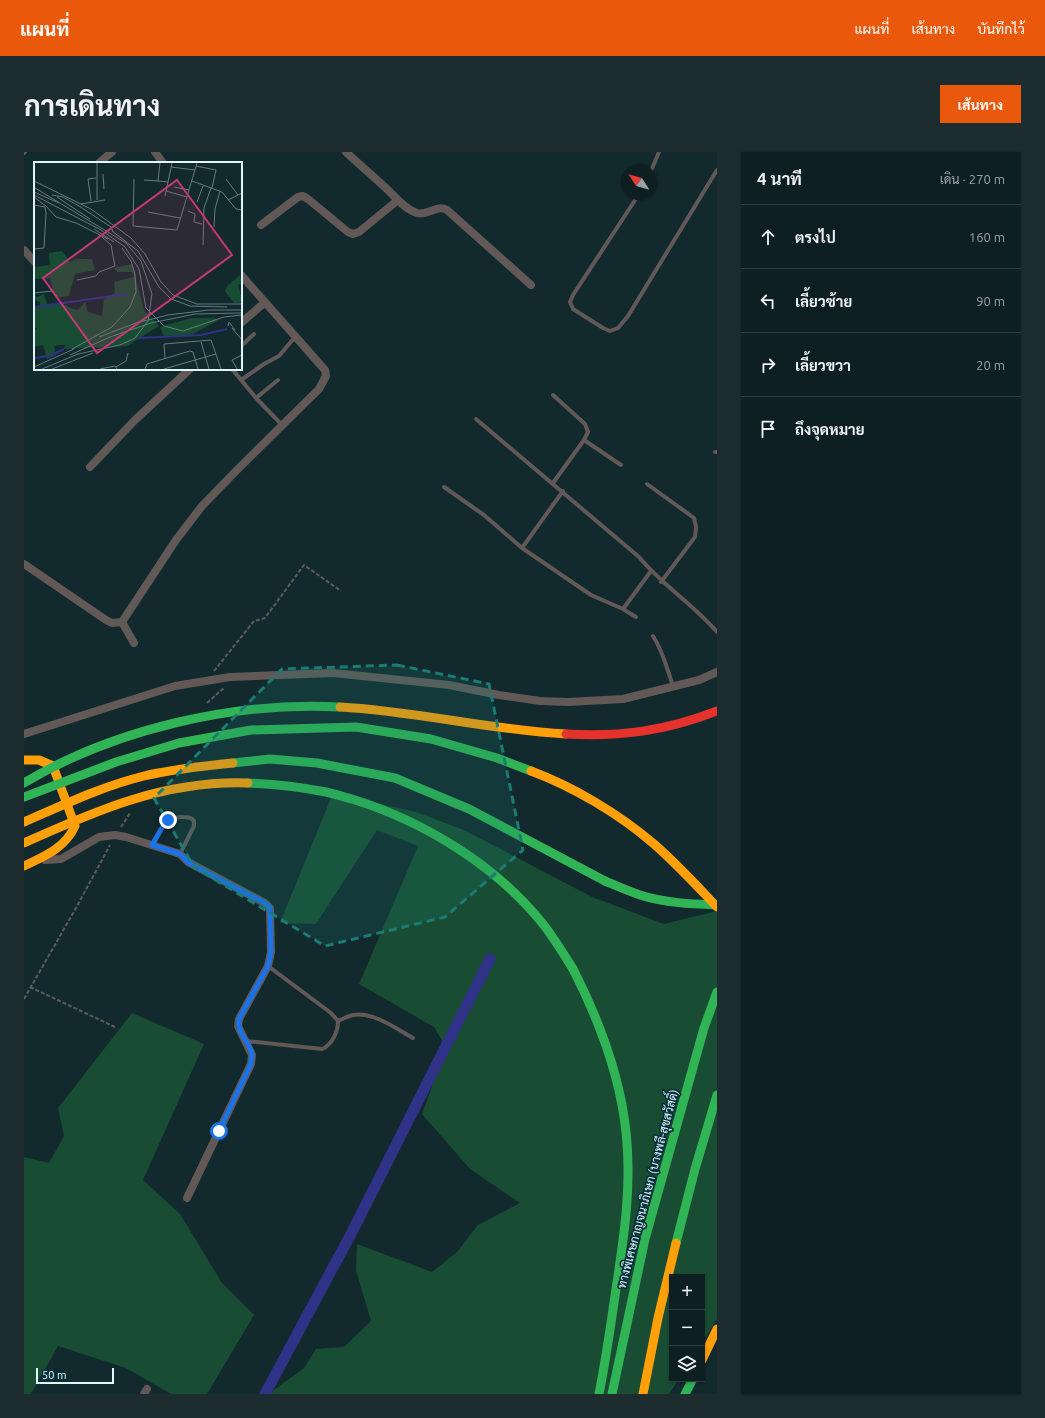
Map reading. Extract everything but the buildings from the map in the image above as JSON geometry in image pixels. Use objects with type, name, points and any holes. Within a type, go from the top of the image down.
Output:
[{"type":"highway","points":[[24,783],[71,759],[109,743],[151,729],[194,718],[238,710],[281,706],[365,708],[517,730],[587,734],[621,734],[656,729],[688,721],[717,711]]},
{"type":"highway","points":[[24,797],[116,762],[179,743],[250,730],[356,727],[431,739],[497,758],[539,774],[579,793],[630,825],[654,844],[717,906]]},
{"type":"highway","points":[[24,822],[88,794],[144,776],[199,766],[270,759],[317,763],[395,778],[469,809],[605,881],[632,892],[661,900],[717,906]]},
{"type":"highway","points":[[24,760],[46,760],[53,766],[75,826],[67,841],[56,851],[24,866]]},
{"type":"highway","points":[[24,843],[100,809],[141,796],[180,787],[216,782],[278,784],[311,788],[341,795],[375,805],[407,819],[468,855],[516,895],[538,918],[557,943],[587,995],[611,1058],[620,1092],[628,1156],[628,1189],[625,1233],[599,1394]]},
{"type":"highway","name":"ทางพิเศษกาญจนาภิเษก (บางพลี-สุขสวัสดิ์)","points":[[612,1394],[645,1239],[704,1028],[717,992]]},
{"type":"highway","points":[[642,1394],[674,1250],[703,1140],[717,1094]]},
{"type":"highway","points":[[705,1354],[717,1329]]},
{"type":"highway","points":[[686,1394],[692,1382]]},
{"type":"street","points":[[100,162],[112,152]]},
{"type":"street","points":[[155,152],[162,162]]},
{"type":"street","points":[[346,152],[398,200],[416,213],[420,214],[443,208],[447,210],[531,285]]},
{"type":"street","points":[[261,225],[298,197],[303,196],[348,232],[353,234],[359,232],[398,200]]},
{"type":"street","points":[[24,250],[34,261]]},
{"type":"street","points":[[122,622],[176,540],[202,506],[319,389],[326,376],[325,370],[243,280]]},
{"type":"street","points":[[242,322],[264,302]]},
{"type":"street","points":[[90,467],[135,420],[189,370]]},
{"type":"street","points":[[24,564],[106,620],[112,623],[122,622]]},
{"type":"street","points":[[122,622],[134,643]]},
{"type":"street","points":[[24,734],[175,686],[230,677],[333,674],[448,685],[540,701],[568,702],[623,699],[699,680],[717,672]]},
{"type":"street","points":[[33,862],[61,859],[99,837],[115,835],[180,854],[194,866],[265,903],[270,908],[271,952],[268,966],[239,1019],[238,1026],[252,1055],[251,1064],[187,1198]]},
{"type":"lane","points":[[654,164],[659,152]]},
{"type":"lane","points":[[636,200],[573,295],[570,302],[573,309],[610,331],[618,328],[628,316],[717,170]]},
{"type":"lane","points":[[242,345],[254,334]]},
{"type":"lane","points":[[241,380],[264,364],[279,356],[295,337]]},
{"type":"lane","points":[[233,370],[256,398],[282,425]]},
{"type":"lane","points":[[256,398],[278,380]]},
{"type":"lane","points":[[552,395],[585,424],[588,432],[584,440],[553,483]]},
{"type":"lane","points":[[476,419],[639,557],[661,582],[709,623],[717,632]]},
{"type":"lane","points":[[584,440],[620,465]]},
{"type":"lane","points":[[647,484],[694,518],[696,527],[695,537],[661,582]]},
{"type":"lane","points":[[444,487],[484,515],[522,548],[591,595],[623,609],[636,617]]},
{"type":"lane","points":[[522,548],[563,492]]},
{"type":"lane","points":[[623,609],[650,571]]},
{"type":"lane","points":[[653,636],[663,658],[673,687]]},
{"type":"lane","points":[[152,845],[168,820],[176,816],[189,817],[194,821],[194,826],[180,854]]},
{"type":"lane","points":[[245,1041],[322,1050],[328,1047],[338,1028],[338,1021],[331,1013],[268,966]]},
{"type":"lane","points":[[338,1021],[354,1015],[362,1015],[375,1018],[412,1038]]},
{"type":"path","points":[[205,681],[254,621],[265,618],[304,565],[340,591]]},
{"type":"path","points":[[24,999],[76,908],[115,835]]},
{"type":"path","points":[[30,988],[115,1027]]},
{"type":"highlighted area","points":[[397,665],[489,684],[523,850],[445,917],[325,946],[194,867],[154,798],[282,669]]},
{"type":"green space","points":[[333,793],[416,812],[464,830],[592,897],[664,924],[717,911],[717,1319],[705,1338],[705,1274],[669,1274],[669,1382],[677,1382],[669,1394],[271,1394],[274,1390],[304,1368],[316,1349],[344,1347],[371,1321],[356,1270],[357,1244],[432,1272],[457,1252],[478,1225],[520,1203],[470,1169],[422,1114],[446,1047],[434,1027],[359,984],[418,846],[377,830],[316,924],[280,923]]},
{"type":"green space","points":[[132,1013],[204,1044],[143,1180],[180,1214],[222,1283],[254,1315],[207,1394],[171,1394],[126,1368],[58,1346],[31,1394],[24,1394],[24,1157],[49,1163],[64,1136],[58,1108]]},
{"type":"waterway","points":[[265,1394],[352,1232],[490,959]]},
{"type":"traffic: fast","points":[[24,783],[59,764],[97,748],[136,734],[177,722],[218,714],[259,709],[300,706],[340,707]]},
{"type":"traffic: fast","points":[[24,797],[116,762],[179,743],[251,730],[356,727],[431,739],[497,758],[531,771]]},
{"type":"traffic: fast","points":[[233,763],[270,759],[317,763],[395,778],[469,809],[605,881]]},
{"type":"traffic: fast","points":[[248,783],[297,787],[352,799],[379,808],[431,833],[481,864],[524,903],[547,929],[573,969]]},
{"type":"traffic: fast","points":[[605,881],[649,898],[688,904],[717,905]]},
{"type":"traffic: fast","points":[[573,969],[600,1028],[607,1048],[619,1090],[628,1152],[628,1191],[624,1230],[599,1394]]},
{"type":"traffic: fast","points":[[612,1394],[645,1239],[704,1028],[717,992]]},
{"type":"traffic: fast","points":[[676,1243],[695,1169],[717,1095]]},
{"type":"traffic: fast","points":[[685,1394],[691,1382]]},
{"type":"traffic: slow","points":[[340,707],[397,712],[509,729],[566,734]]},
{"type":"traffic: slow","points":[[24,760],[39,760],[53,766],[75,826],[71,834],[60,846],[47,855],[24,866]]},
{"type":"traffic: slow","points":[[24,822],[83,796],[129,780],[177,770],[233,763]]},
{"type":"traffic: slow","points":[[531,771],[580,793],[626,822],[654,844],[687,875],[717,907]]},
{"type":"traffic: slow","points":[[24,843],[78,819],[160,792],[189,786],[218,783],[248,783]]},
{"type":"traffic: slow","points":[[643,1394],[658,1318],[676,1243]]},
{"type":"traffic: slow","points":[[705,1354],[717,1329]]},
{"type":"traffic: jam","points":[[566,734],[586,735],[643,731],[661,728],[717,711]]},
{"type":"route","points":[[168,820],[152,845],[180,854],[194,866],[265,903],[270,908],[271,914],[271,952],[268,966],[239,1019],[238,1026],[249,1046],[252,1055],[251,1064],[219,1131]]}]
